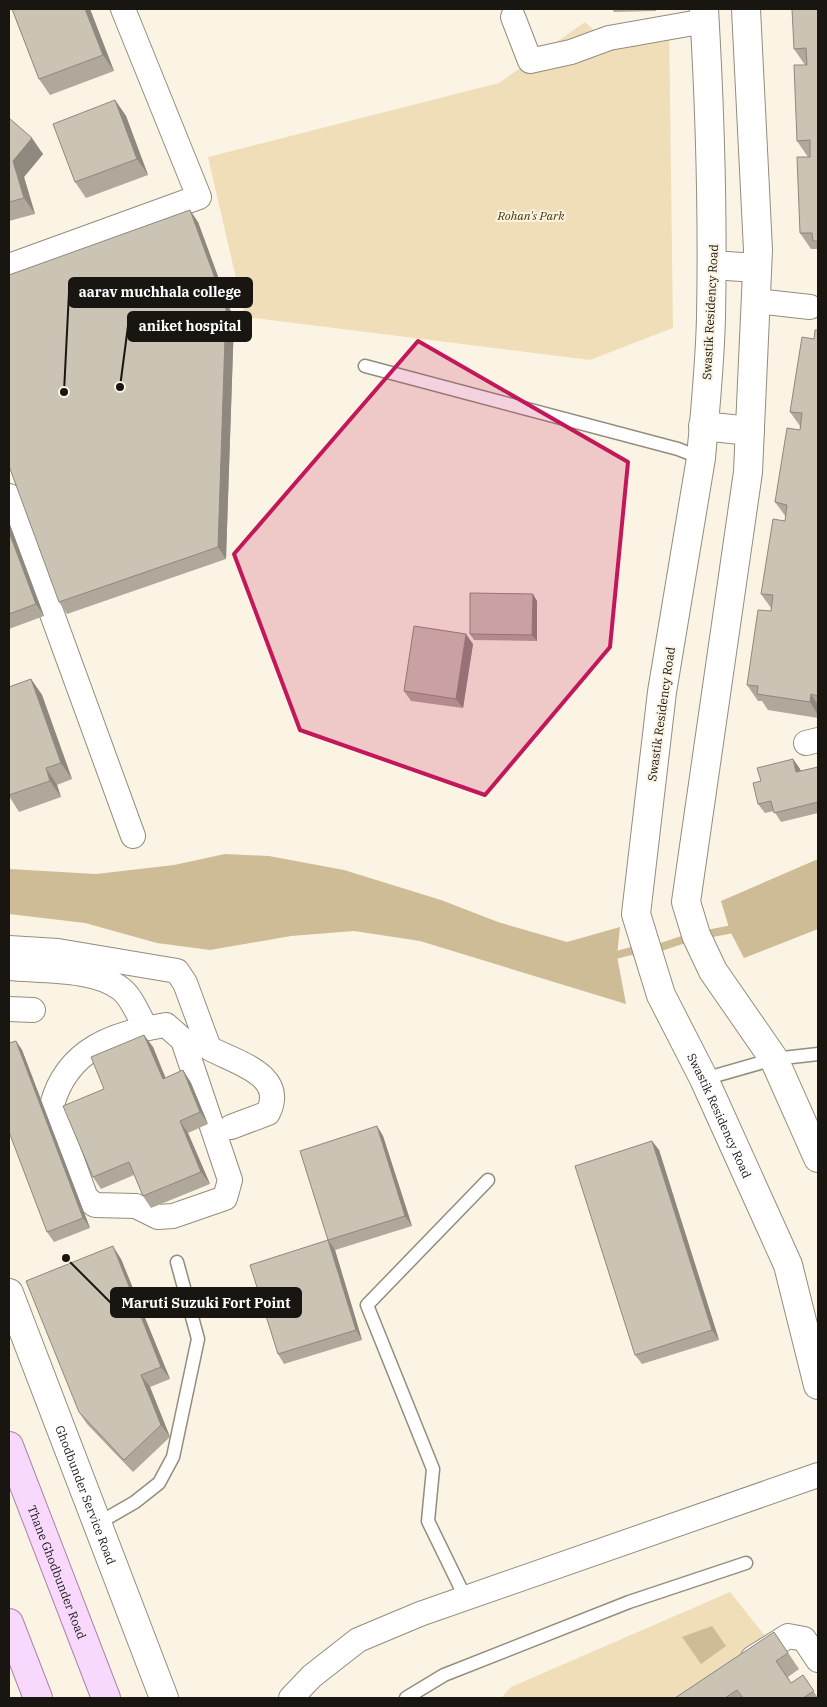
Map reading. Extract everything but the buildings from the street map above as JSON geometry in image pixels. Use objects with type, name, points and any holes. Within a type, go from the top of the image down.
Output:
[{"type":"main road","points":[[746,9],[757,268],[748,472],[686,902],[696,936],[713,971],[774,1059],[818,1158]]},
{"type":"main road","name":"Swastik Residency Road","points":[[704,15],[713,238],[711,319],[701,458],[662,692],[636,914],[661,995],[704,1080],[788,1266],[818,1385]]},
{"type":"main road","points":[[712,265],[757,268]]},
{"type":"main road","points":[[711,319],[755,311]]},
{"type":"main road","points":[[703,426],[750,431]]},
{"type":"main road","name":"Ghodbunder Service Road","points":[[9,1293],[164,1698]]},
{"type":"main road","name":"Thane Ghodbunder Road","points":[[9,1446],[106,1698]]},
{"type":"main road","points":[[9,1623],[38,1698]]},
{"type":"street","points":[[9,266],[199,197],[123,9]]},
{"type":"street","points":[[513,17],[530,61],[571,52],[609,38],[704,15]]},
{"type":"street","points":[[755,311],[815,307]]},
{"type":"street","points":[[9,496],[133,836]]},
{"type":"street","points":[[9,948],[58,951],[177,971],[185,983],[209,1048],[253,1068],[265,1076],[272,1092],[272,1105],[268,1113],[231,1127]]},
{"type":"street","points":[[9,968],[90,975],[108,981],[123,990],[146,1028]]},
{"type":"street","points":[[9,1009],[33,1010]]},
{"type":"street","points":[[166,1025],[182,1040],[230,1180],[225,1198],[173,1216],[158,1217],[136,1206],[95,1205],[86,1198],[52,1105],[55,1093],[69,1069],[100,1042],[146,1028],[166,1025]]},
{"type":"street","points":[[291,1698],[312,1676],[358,1640],[465,1597],[818,1476]]},
{"type":"street","points":[[738,1667],[788,1636],[804,1639],[818,1660]]},
{"type":"lane","points":[[365,366],[678,449],[701,458]]},
{"type":"lane","points":[[704,1080],[774,1059],[818,1054]]},
{"type":"lane","points":[[465,1597],[428,1521],[433,1469],[367,1305],[488,1180]]},
{"type":"lane","points":[[97,1524],[135,1502],[159,1484],[173,1457],[198,1338],[177,1262]]},
{"type":"lane","points":[[406,1698],[444,1675],[629,1602],[746,1563]]},
{"type":"highlighted area","points":[[418,341],[628,462],[610,647],[485,795],[300,730],[234,554]]},
{"type":"green space","name":"Rohan's Park","points":[[669,19],[673,328],[590,360],[245,317],[208,157],[499,83],[585,22],[604,40]]},
{"type":"green space","points":[[730,1592],[770,1642],[678,1698],[501,1698],[511,1687]]},
{"type":"shaded area","points":[[225,854],[269,856],[344,870],[441,900],[498,922],[567,942],[620,927],[617,956],[626,1004],[420,941],[354,931],[291,936],[210,950],[157,943],[85,923],[9,914],[9,869],[96,874],[174,865]]},
{"type":"shaded area","points":[[818,859],[818,929],[744,958],[730,931],[721,901]]},
{"type":"shaded area","points":[[712,1626],[726,1646],[701,1664],[682,1637]]},
{"type":"waterway","points":[[702,935],[738,928]]},
{"type":"waterway","points":[[652,950],[691,937]]},
{"type":"waterway","points":[[609,957],[631,951],[641,952]]},
{"type":"place","name":"aniket hospital","points":[[120,387]]},
{"type":"place","name":"aarav muchhala college","points":[[64,392]]},
{"type":"place","name":"Maruti Suzuki Fort Point","points":[[66,1258]]}]
